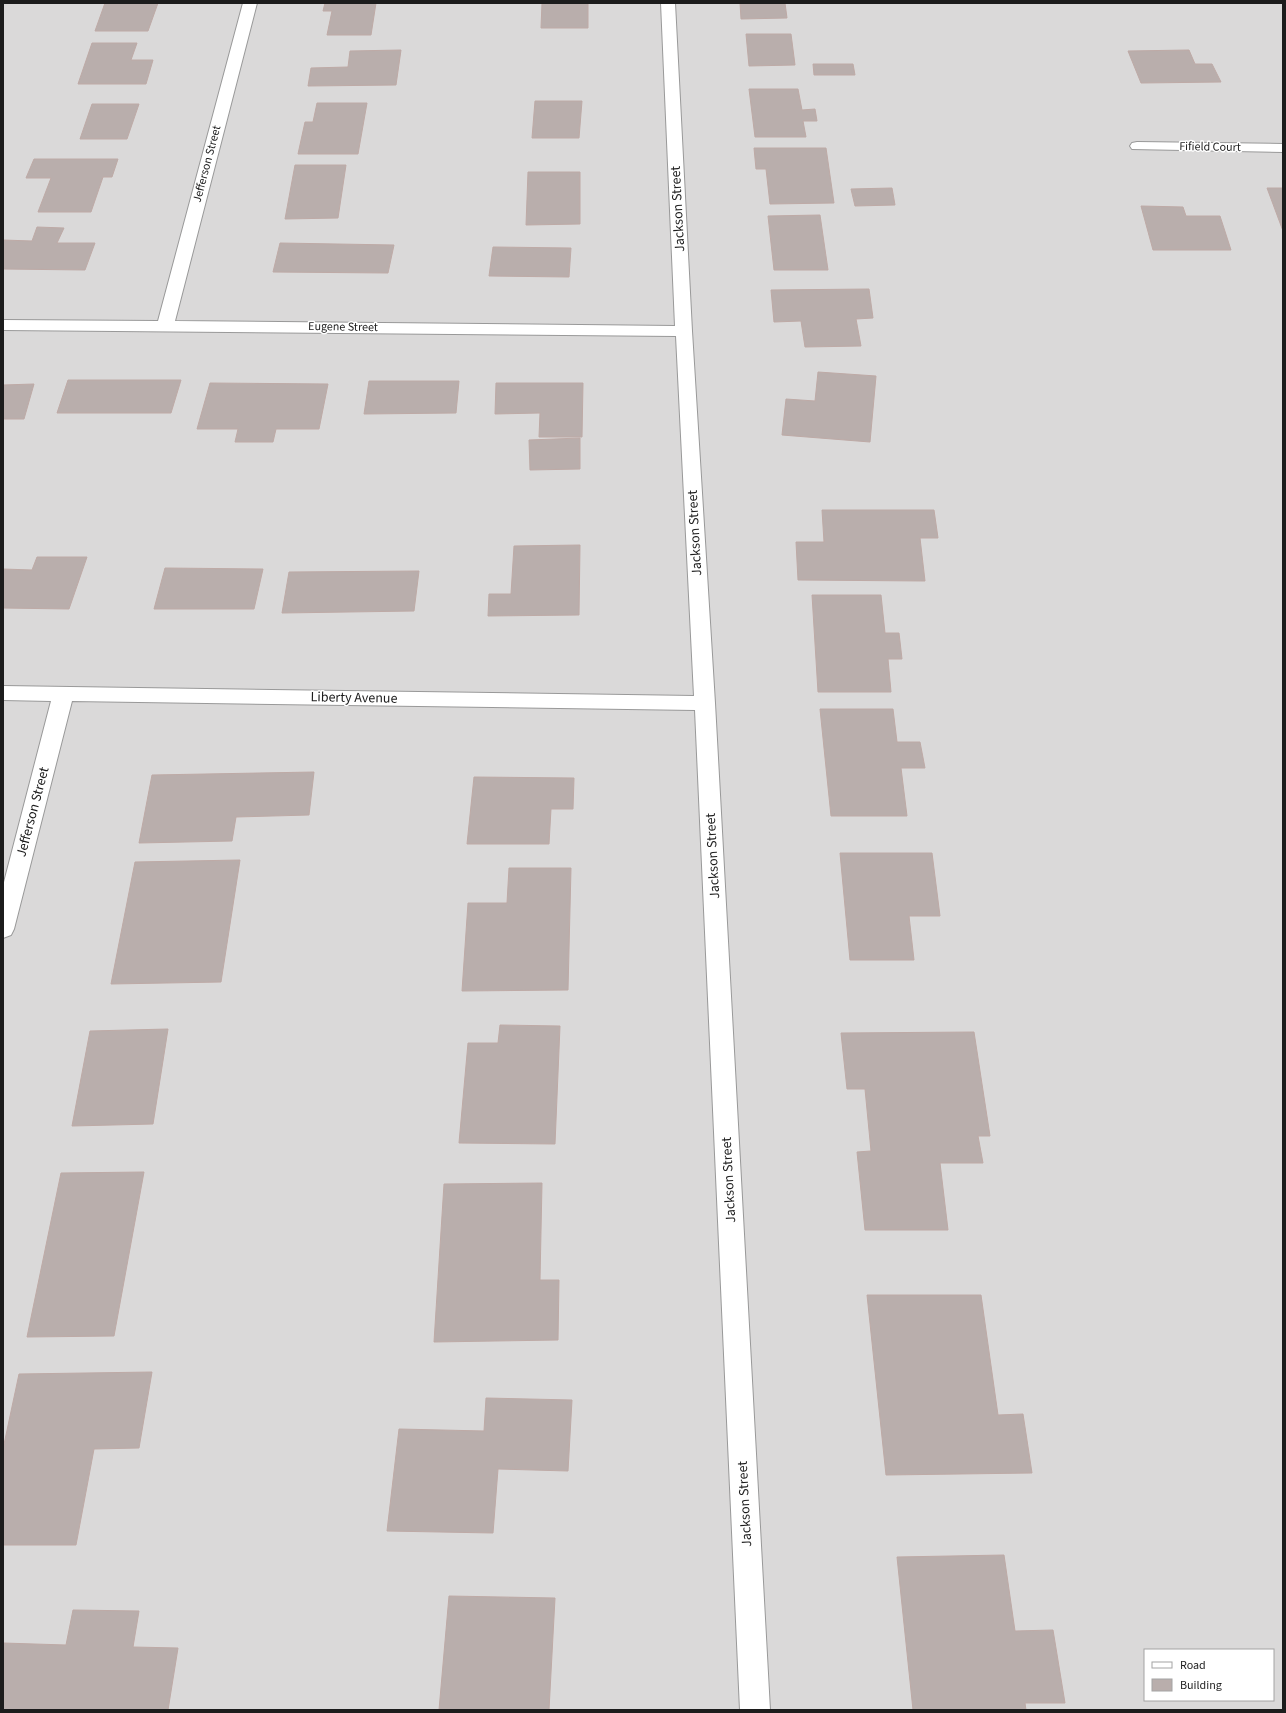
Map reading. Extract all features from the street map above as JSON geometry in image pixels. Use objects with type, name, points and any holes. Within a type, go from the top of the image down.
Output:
[{"type":"street","name":"Jefferson Street","points":[[165,326],[250,3]]},
{"type":"street","name":"Jackson Street","points":[[668,3],[684,331],[705,703],[755,1710]]},
{"type":"street","name":"Fifield Court","points":[[1136,146],[1283,148]]},
{"type":"street","name":"Eugene Street","points":[[3,325],[684,331]]},
{"type":"street","name":"Liberty Avenue","points":[[3,693],[705,703]]},
{"type":"street","name":"Jefferson Street","points":[[3,928],[63,695]]},
{"type":"shaded area","points":[[3,3],[1283,3],[1283,1710],[3,1710]]},
{"type":"building","points":[[105,3],[158,3],[148,31],[95,31]]},
{"type":"building","points":[[325,3],[376,3],[371,35],[327,35],[332,11],[323,11]]},
{"type":"building","points":[[542,3],[588,3],[588,28],[541,28]]},
{"type":"building","points":[[740,3],[785,3],[787,18],[741,19]]},
{"type":"building","points":[[746,34],[791,34],[795,65],[749,66]]},
{"type":"building","points":[[92,43],[137,43],[131,60],[153,60],[146,84],[78,84]]},
{"type":"building","points":[[401,50],[396,85],[308,86],[311,68],[348,67],[350,51]]},
{"type":"building","points":[[1189,50],[1195,64],[1212,64],[1221,82],[1141,83],[1128,51]]},
{"type":"building","points":[[813,64],[853,64],[855,75],[814,75]]},
{"type":"building","points":[[749,89],[798,89],[802,110],[815,109],[817,121],[803,121],[806,137],[755,137]]},
{"type":"building","points":[[535,101],[582,101],[579,138],[532,138]]},
{"type":"building","points":[[317,103],[367,103],[358,154],[298,154],[305,122],[313,122]]},
{"type":"building","points":[[92,104],[139,104],[127,139],[80,139]]},
{"type":"building","points":[[754,148],[826,148],[834,203],[770,204],[766,169],[756,169]]},
{"type":"building","points":[[34,159],[118,159],[112,177],[103,177],[91,212],[38,212],[51,178],[26,178]]},
{"type":"building","points":[[295,165],[346,165],[338,218],[285,219]]},
{"type":"building","points":[[528,172],[580,172],[580,224],[526,225]]},
{"type":"building","points":[[892,188],[895,205],[855,206],[851,189]]},
{"type":"building","points":[[1267,188],[1283,188],[1283,231]]},
{"type":"building","points":[[1141,206],[1183,207],[1186,216],[1220,216],[1231,250],[1153,250]]},
{"type":"building","points":[[820,215],[828,270],[774,270],[768,216]]},
{"type":"building","points":[[37,227],[64,228],[57,243],[95,243],[85,270],[3,269],[3,240],[32,241]]},
{"type":"building","points":[[280,243],[394,245],[388,273],[273,272]]},
{"type":"building","points":[[493,247],[571,248],[569,277],[489,276]]},
{"type":"building","points":[[869,289],[873,318],[856,319],[861,346],[805,347],[801,321],[774,322],[771,290]]},
{"type":"building","points":[[818,372],[876,376],[870,442],[782,435],[786,399],[815,401]]},
{"type":"building","points":[[68,380],[181,380],[171,413],[57,413]]},
{"type":"building","points":[[369,381],[459,381],[456,413],[364,414]]},
{"type":"building","points":[[210,383],[328,384],[319,429],[276,429],[273,442],[235,442],[238,429],[197,429]]},
{"type":"building","points":[[496,383],[583,383],[582,437],[539,437],[540,413],[495,414]]},
{"type":"building","points":[[34,384],[24,419],[3,419],[3,385]]},
{"type":"building","points":[[580,438],[580,469],[530,470],[529,440]]},
{"type":"building","points":[[822,510],[934,510],[938,538],[920,538],[925,581],[798,580],[796,542],[824,542]]},
{"type":"building","points":[[580,545],[579,615],[488,616],[489,594],[511,594],[514,546]]},
{"type":"building","points":[[37,557],[87,557],[69,609],[3,608],[3,569],[32,570]]},
{"type":"building","points":[[165,568],[263,569],[254,609],[154,609]]},
{"type":"building","points":[[419,571],[414,611],[282,613],[289,572]]},
{"type":"building","points":[[812,595],[881,595],[885,633],[899,633],[902,659],[888,659],[891,692],[818,692]]},
{"type":"building","points":[[820,709],[893,709],[897,742],[920,742],[925,768],[901,768],[907,816],[831,816]]},
{"type":"building","points":[[314,772],[309,815],[236,817],[232,841],[139,843],[152,775]]},
{"type":"building","points":[[474,777],[574,778],[573,809],[551,809],[549,844],[467,844]]},
{"type":"building","points":[[840,853],[932,853],[940,916],[909,916],[914,960],[850,960]]},
{"type":"building","points":[[240,860],[221,982],[111,984],[135,862]]},
{"type":"building","points":[[509,868],[571,868],[568,990],[462,991],[468,903],[507,903]]},
{"type":"building","points":[[500,1025],[560,1026],[555,1144],[459,1143],[468,1043],[498,1043]]},
{"type":"building","points":[[168,1029],[153,1124],[72,1126],[90,1031]]},
{"type":"building","points":[[974,1032],[990,1136],[978,1136],[983,1163],[940,1163],[948,1230],[865,1230],[857,1152],[871,1151],[865,1089],[847,1089],[841,1033]]},
{"type":"building","points":[[144,1172],[114,1336],[27,1337],[61,1173]]},
{"type":"building","points":[[542,1183],[540,1280],[559,1280],[558,1340],[434,1342],[444,1184]]},
{"type":"building","points":[[867,1295],[981,1295],[998,1415],[1023,1414],[1032,1473],[886,1475]]},
{"type":"building","points":[[152,1372],[139,1448],[94,1449],[76,1545],[3,1545],[3,1449],[19,1374]]},
{"type":"building","points":[[486,1398],[572,1400],[568,1471],[498,1469],[493,1533],[387,1531],[399,1429],[484,1431]]},
{"type":"building","points":[[1004,1555],[1015,1631],[1053,1630],[1065,1703],[1025,1703],[1026,1710],[913,1710],[897,1557]]},
{"type":"building","points":[[449,1596],[555,1598],[549,1710],[439,1710]]},
{"type":"building","points":[[73,1610],[139,1611],[133,1647],[178,1648],[168,1710],[3,1710],[3,1643],[66,1645]]}]
